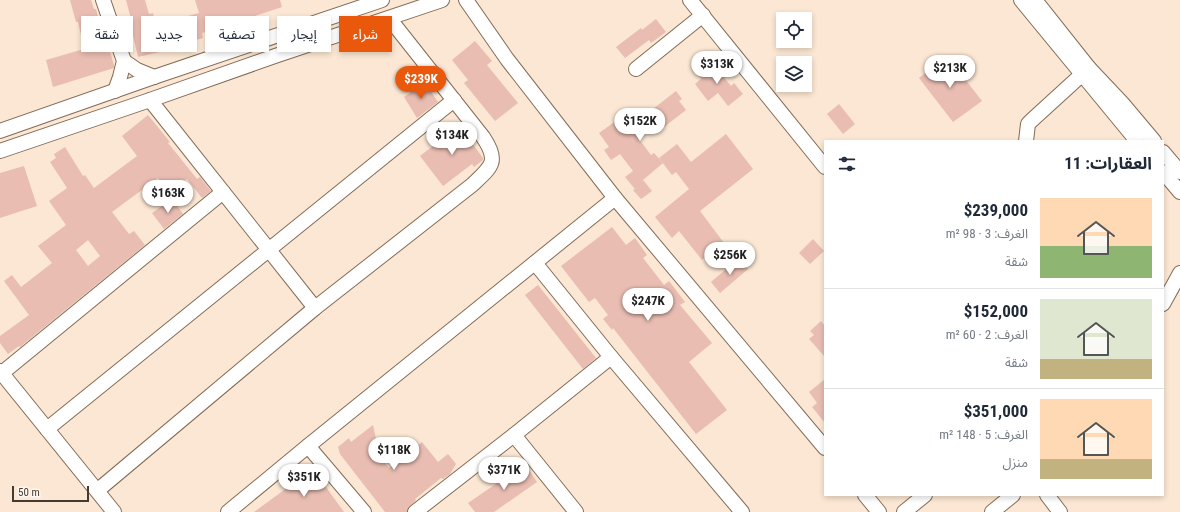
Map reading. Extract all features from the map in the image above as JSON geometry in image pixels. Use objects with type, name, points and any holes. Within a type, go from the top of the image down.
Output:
[{"type":"street","points":[[103,0],[124,61],[114,91]]},
{"type":"street","points":[[331,17],[382,0]]},
{"type":"street","points":[[392,17],[442,0]]},
{"type":"street","points":[[466,0],[507,59],[615,198],[824,447]]},
{"type":"street","points":[[690,0],[824,166]]},
{"type":"street","points":[[1021,0],[1086,72],[1122,103],[1153,140]]},
{"type":"street","points":[[1036,0],[1086,72],[1136,140]]},
{"type":"street","points":[[636,69],[703,15]]},
{"type":"street","points":[[98,490],[315,308],[472,184],[489,168],[492,162],[490,147],[392,22]]},
{"type":"street","points":[[0,131],[277,35]]},
{"type":"street","points":[[0,151],[288,52]]},
{"type":"street","points":[[124,61],[137,70],[154,77]]},
{"type":"street","points":[[1026,140],[1028,124],[1086,72]]},
{"type":"street","points":[[150,100],[315,308]]},
{"type":"street","points":[[47,429],[454,100]]},
{"type":"street","points":[[1164,153],[1180,172]]},
{"type":"street","points":[[1164,173],[1180,192]]},
{"type":"street","points":[[114,512],[98,490],[1,372],[222,192]]},
{"type":"street","points":[[228,512],[615,198]]},
{"type":"street","points":[[535,263],[611,357],[742,512]]},
{"type":"street","points":[[1164,302],[1180,272]]},
{"type":"street","points":[[415,512],[611,357]]},
{"type":"street","points":[[514,435],[576,512]]},
{"type":"street","points":[[308,446],[364,512]]},
{"type":"street","points":[[866,496],[879,512]]},
{"type":"street","points":[[904,512],[924,496]]},
{"type":"street","points":[[992,512],[1012,496]]},
{"type":"street","points":[[1048,496],[1060,512]]},
{"type":"building","points":[[70,0],[91,0],[98,16],[81,16],[81,36],[78,22],[76,22]]},
{"type":"building","points":[[126,0],[145,0],[149,14],[153,13],[154,16],[141,16],[141,52],[160,52],[138,57],[133,36],[133,16],[130,16]]},
{"type":"building","points":[[195,0],[280,0],[282,7],[255,16],[205,16],[205,32],[202,33],[203,38],[197,40],[197,16],[188,16],[199,13]]},
{"type":"building","points":[[656,19],[666,32],[651,43],[649,40],[625,58],[616,47],[641,28],[642,30]]},
{"type":"building","points":[[475,41],[492,61],[487,65],[518,103],[495,121],[464,83],[468,80],[452,60]]},
{"type":"building","points":[[81,50],[81,52],[110,52],[114,68],[53,87],[46,60]]},
{"type":"building","points":[[947,56],[982,101],[953,122],[919,78]]},
{"type":"building","points":[[711,61],[731,86],[734,83],[743,94],[728,106],[718,93],[708,101],[695,84],[701,79],[697,73]]},
{"type":"building","points":[[425,83],[438,102],[417,118],[404,97]]},
{"type":"building","points":[[676,91],[682,99],[679,101],[686,110],[664,127],[657,118],[636,135],[651,155],[654,153],[663,163],[643,180],[652,191],[641,199],[625,177],[633,171],[620,154],[611,160],[604,150],[609,147],[599,133],[623,116],[630,127]]},
{"type":"building","points":[[839,104],[855,124],[843,134],[827,114]]},
{"type":"building","points":[[148,115],[197,179],[200,177],[211,191],[202,198],[187,179],[169,192],[158,178],[112,212],[129,234],[134,231],[145,245],[20,347],[19,346],[8,354],[0,343],[0,336],[29,315],[4,281],[12,275],[21,287],[52,263],[38,246],[66,225],[49,201],[67,188],[50,162],[56,158],[54,154],[65,147],[83,176],[85,175],[94,188],[137,156],[122,136]],"holes":[[[88,240],[100,256],[88,266],[76,250]]]},
{"type":"building","points":[[459,126],[483,160],[474,167],[472,164],[443,186],[420,156]]},
{"type":"building","points":[[726,134],[753,169],[700,211],[724,243],[702,260],[679,231],[672,238],[655,217],[689,189],[676,172],[672,175],[659,158],[677,144],[691,162]]},
{"type":"building","points":[[24,166],[37,206],[0,218],[0,173]]},
{"type":"building","points":[[172,199],[183,214],[164,229],[152,213]]},
{"type":"building","points":[[612,227],[626,245],[635,238],[647,255],[643,258],[664,285],[669,281],[685,302],[680,305],[712,343],[689,362],[727,410],[696,434],[613,328],[612,330],[603,319],[608,315],[595,298],[589,302],[561,266]]},
{"type":"building","points":[[813,239],[824,251],[810,264],[799,253]]},
{"type":"building","points":[[739,258],[748,269],[720,293],[711,282]]},
{"type":"building","points":[[538,285],[596,358],[583,369],[525,295]]},
{"type":"building","points":[[821,321],[824,325],[824,356],[809,339],[814,335],[810,331]]},
{"type":"building","points":[[824,380],[824,422],[812,407],[817,403],[809,392]]},
{"type":"building","points":[[373,425],[376,439],[385,444],[379,456],[389,468],[422,442],[438,462],[448,454],[456,464],[450,474],[443,479],[441,478],[415,499],[416,500],[407,512],[385,512],[340,454],[338,447],[349,438],[351,442]]},
{"type":"building","points":[[525,464],[537,482],[494,512],[475,512],[468,503]]},
{"type":"building","points":[[313,469],[344,512],[254,512]]}]
